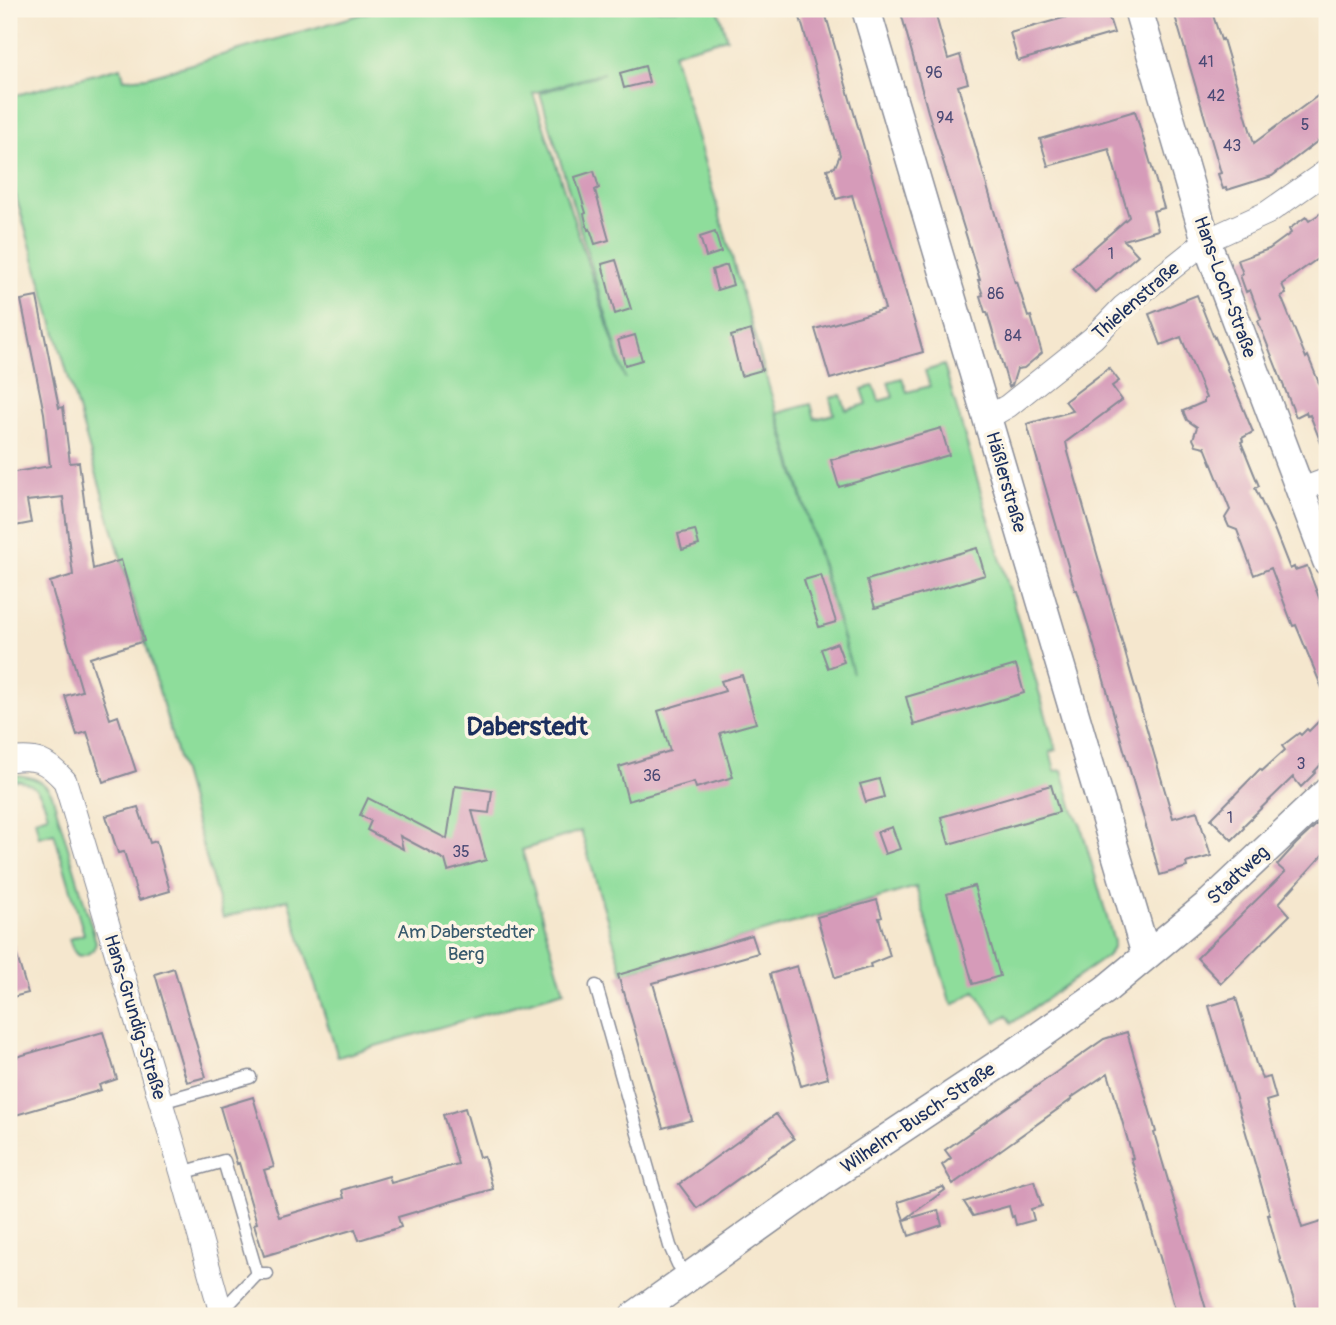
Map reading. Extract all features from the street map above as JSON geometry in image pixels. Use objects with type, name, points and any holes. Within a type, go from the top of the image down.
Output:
[{"type":"street","name":"Häßlerstraße","points":[[866,9],[1146,955]]},
{"type":"street","name":"Hans-Loch-Straße","points":[[1138,9],[1206,241],[1327,561]]},
{"type":"street","name":"Thielenstraße","points":[[987,418],[1008,406],[1093,338],[1123,307],[1206,241],[1267,212],[1327,171]]},
{"type":"street","points":[[1300,490],[1327,480]]},
{"type":"street","name":"Hans-Grundig-Straße","points":[[9,760],[29,757],[52,767],[65,780],[182,1173],[221,1314]]},
{"type":"street","name":"Stadtweg","points":[[1146,955],[1211,902],[1327,792]]},
{"type":"street","name":"Wilhelm-Busch-Straße","points":[[634,1316],[826,1179],[1022,1049],[1105,990],[1146,955]]},
{"type":"lane","points":[[596,986],[670,1246],[678,1264],[688,1277]]},
{"type":"lane","points":[[161,1102],[250,1077]]},
{"type":"lane","points":[[182,1173],[224,1161],[262,1274],[221,1314]]},
{"type":"green space","name":"Am Daberstedter Berg","points":[[379,9],[718,9],[727,38],[673,53],[853,673],[778,413],[811,404],[815,419],[834,414],[830,398],[841,395],[846,410],[867,404],[862,389],[874,386],[879,401],[893,397],[888,382],[902,378],[907,392],[930,386],[925,371],[944,365],[1056,750],[1050,752],[1055,771],[1062,770],[1114,942],[1106,957],[1012,1023],[1007,1015],[996,1022],[975,991],[953,1005],[916,887],[623,973],[581,831],[522,850],[564,991],[338,1057],[288,899],[223,918],[9,172],[9,97],[121,67],[124,79],[147,77]],"holes":[[[604,73],[540,93],[625,379],[533,93]]]},
{"type":"green space","points":[[9,775],[34,778],[44,784],[52,794],[96,942],[94,950],[89,953],[77,955],[69,939],[84,934],[54,833],[39,837],[35,819],[48,815],[43,800],[31,785],[9,780]]},
{"type":"building","points":[[824,9],[923,352],[830,379],[815,329],[885,309],[852,195],[836,199],[827,169],[835,167],[840,155],[799,14]]},
{"type":"building","points":[[900,9],[934,9],[948,59],[960,55],[968,83],[958,86],[1015,283],[1017,282],[1028,317],[1031,316],[1042,353],[1024,368],[1017,369],[1009,387],[980,296],[983,295],[980,280],[928,112]]},
{"type":"building","points":[[1095,9],[1106,9],[1114,33],[1018,61],[1010,33]]},
{"type":"building","points":[[1173,9],[1211,9],[1221,40],[1223,39],[1254,143],[1327,89],[1327,134],[1272,176],[1223,189],[1218,174],[1221,173]]},
{"type":"building","points":[[645,66],[649,82],[624,88],[620,73]]},
{"type":"building","points":[[1135,111],[1164,208],[1153,211],[1158,230],[1124,240],[1138,255],[1095,292],[1072,267],[1129,217],[1109,149],[1048,166],[1040,139]]},
{"type":"building","points":[[594,171],[599,188],[595,190],[609,240],[595,244],[590,229],[588,230],[584,214],[586,213],[575,177]]},
{"type":"building","points":[[1327,209],[1327,252],[1282,284],[1286,294],[1281,296],[1327,403],[1326,456],[1310,415],[1307,416],[1306,412],[1296,417],[1258,321],[1261,319],[1250,290],[1246,292],[1238,260],[1269,249],[1291,233],[1289,229],[1306,217],[1309,221]]},
{"type":"building","points":[[715,232],[721,252],[706,257],[700,237]]},
{"type":"building","points":[[616,260],[631,309],[615,314],[602,264]]},
{"type":"building","points":[[727,265],[733,285],[717,290],[712,270]]},
{"type":"building","points":[[1197,295],[1253,432],[1242,438],[1241,442],[1259,486],[1255,488],[1290,569],[1307,566],[1327,619],[1327,700],[1296,625],[1293,626],[1271,568],[1254,575],[1237,530],[1229,527],[1225,518],[1230,510],[1205,447],[1196,445],[1193,439],[1197,427],[1187,420],[1183,411],[1204,402],[1206,398],[1181,337],[1161,345],[1149,314]]},
{"type":"building","points":[[37,297],[59,408],[63,407],[70,463],[79,462],[93,569],[121,560],[144,641],[90,658],[110,719],[118,716],[136,771],[103,782],[87,732],[77,735],[65,696],[82,691],[50,582],[73,575],[63,497],[27,501],[31,523],[15,526],[9,493],[9,473],[50,466],[44,413],[21,300]]},
{"type":"building","points":[[751,330],[762,370],[741,376],[731,336]]},
{"type":"building","points":[[635,335],[642,360],[625,365],[618,340]]},
{"type":"building","points":[[1109,368],[1119,381],[1112,386],[1122,400],[1066,442],[1068,452],[1173,818],[1197,811],[1211,856],[1186,863],[1187,867],[1160,875],[1027,424],[1073,411],[1065,401]]},
{"type":"building","points":[[941,428],[949,455],[839,487],[831,460]]},
{"type":"building","points":[[695,530],[699,545],[682,550],[678,534]]},
{"type":"building","points":[[977,548],[985,575],[875,608],[867,580]]},
{"type":"building","points":[[821,575],[836,622],[819,627],[804,580]]},
{"type":"building","points":[[837,643],[844,662],[828,668],[821,649]]},
{"type":"building","points":[[1016,665],[1024,693],[914,725],[906,697]]},
{"type":"building","points":[[742,675],[756,723],[720,733],[733,777],[696,788],[694,782],[628,801],[619,767],[670,751],[658,711],[725,691],[721,681]]},
{"type":"building","points":[[1327,713],[1327,758],[1301,787],[1293,777],[1232,840],[1211,819],[1260,769],[1262,771],[1285,750],[1282,746],[1299,733],[1301,735],[1307,729],[1309,731]]},
{"type":"building","points":[[879,779],[884,797],[866,802],[860,784]]},
{"type":"building","points":[[1051,785],[1059,812],[949,844],[941,817]]},
{"type":"building","points":[[455,786],[492,791],[489,813],[472,811],[486,860],[448,871],[445,860],[400,836],[403,849],[367,830],[371,821],[360,815],[368,798],[447,839]]},
{"type":"building","points":[[138,807],[150,843],[156,841],[170,891],[139,900],[124,852],[118,853],[106,816]]},
{"type":"building","points":[[1327,815],[1327,850],[1279,903],[1290,915],[1221,983],[1197,958],[1285,872],[1277,865]]},
{"type":"building","points":[[892,827],[900,849],[885,854],[877,832]]},
{"type":"building","points":[[974,886],[1000,976],[973,984],[947,894]]},
{"type":"building","points":[[877,900],[882,917],[879,918],[890,956],[870,964],[871,967],[835,978],[817,917]]},
{"type":"building","points":[[752,935],[758,953],[653,983],[692,1120],[663,1128],[618,975]]},
{"type":"building","points":[[13,943],[28,993],[9,998],[9,944]]},
{"type":"building","points":[[797,966],[828,1078],[801,1086],[770,974]]},
{"type":"building","points":[[174,968],[206,1077],[187,1082],[155,974]]},
{"type":"building","points":[[1236,998],[1262,1079],[1270,1077],[1276,1098],[1266,1101],[1302,1228],[1327,1220],[1327,1288],[1324,1291],[1327,1316],[1299,1316],[1281,1263],[1270,1215],[1209,1006]]},
{"type":"building","points":[[103,1032],[117,1079],[99,1085],[101,1090],[9,1117],[9,1059]]},
{"type":"building","points":[[1127,1032],[1208,1316],[1177,1316],[1108,1073],[953,1184],[942,1165],[951,1158],[945,1150],[1104,1039]]},
{"type":"building","points":[[253,1097],[274,1167],[264,1170],[279,1217],[344,1198],[342,1190],[389,1176],[391,1183],[458,1164],[443,1115],[465,1108],[479,1157],[484,1156],[493,1189],[398,1217],[401,1227],[359,1240],[355,1229],[264,1256],[254,1224],[257,1223],[220,1107]]},
{"type":"building","points":[[776,1114],[794,1139],[697,1208],[679,1184]]},
{"type":"building","points":[[1034,1181],[1042,1206],[1031,1209],[1034,1220],[1016,1225],[1009,1206],[973,1216],[964,1202]]},
{"type":"building","points":[[943,1187],[945,1190],[904,1220],[898,1202]]},
{"type":"building","points":[[938,1210],[942,1225],[909,1236],[904,1220]]},
{"type":"district","name":"Daberstedt","points":[[527,727]]}]
